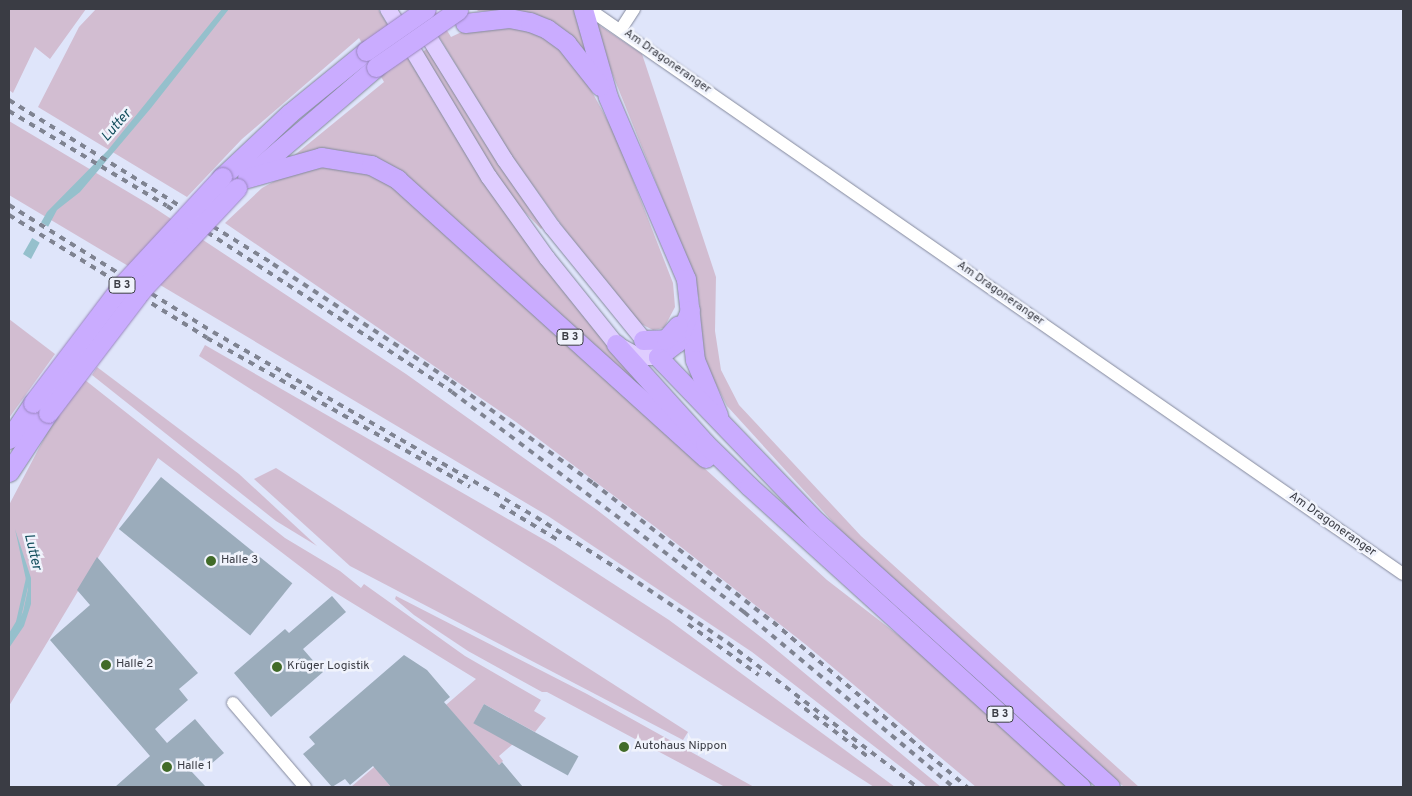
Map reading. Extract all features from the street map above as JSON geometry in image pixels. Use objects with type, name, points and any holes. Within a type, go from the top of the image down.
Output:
[{"type":"highway","name":"B 3","points":[[235,181],[313,118],[371,59],[426,9]]},
{"type":"highway","points":[[590,11],[592,43],[608,97],[688,284],[695,360],[725,430]]},
{"type":"highway","name":"B 3","points":[[10,436],[41,408],[235,181],[290,113],[371,59],[461,14]]},
{"type":"highway","points":[[461,14],[510,18],[530,22],[547,29],[575,53],[608,97]]},
{"type":"highway","name":"B 3","points":[[235,181],[321,157],[371,165],[397,179],[684,441],[749,486]]},
{"type":"highway","points":[[643,340],[666,339],[677,327],[682,299],[677,260]]},
{"type":"highway","points":[[658,357],[677,342],[690,310]]},
{"type":"highway","name":"B 3","points":[[616,344],[705,443],[749,486],[1081,787]]},
{"type":"highway","name":"B 3","points":[[658,357],[725,430],[817,522],[1110,787]]},
{"type":"highway","name":"B 3","points":[[9,472],[41,408]]},
{"type":"main road","name":"B 3","points":[[388,9],[489,177],[547,258],[616,344]]},
{"type":"main road","name":"B 3","points":[[412,9],[505,160],[552,227],[658,357]]},
{"type":"main road","points":[[616,344],[639,357],[658,357]]},
{"type":"street","points":[[621,29],[634,9]]},
{"type":"street","name":"Am Dragoneranger","points":[[590,11],[621,29],[1403,574]]},
{"type":"street","points":[[233,703],[305,787]]},
{"type":"shaded area","points":[[9,9],[86,9],[50,59],[35,47],[13,93],[9,90]]},
{"type":"shaded area","points":[[96,9],[378,9],[487,188],[558,285],[664,410],[404,177],[291,158],[384,82],[359,38],[242,139],[187,197],[38,107],[79,27]]},
{"type":"shaded area","points":[[222,9],[229,9],[151,108],[80,192],[57,210],[31,259],[23,254],[47,212],[108,150]]},
{"type":"shaded area","points":[[422,9],[434,9],[451,37],[468,29],[503,26],[541,35],[556,45],[579,68],[615,134],[673,283],[675,307],[664,328],[653,330],[641,324],[565,230],[509,152]]},
{"type":"shaded area","points":[[476,9],[577,9],[593,63],[500,12],[478,11]]},
{"type":"shaded area","points":[[596,23],[642,54],[716,277],[715,331],[721,370],[739,405],[861,536],[1139,787],[1124,787],[841,531],[727,406],[704,361],[699,299],[692,272],[606,58]]},
{"type":"shaded area","points":[[428,48],[478,133],[543,227],[541,229],[513,200],[470,135],[421,53]]},
{"type":"shaded area","points":[[9,121],[150,205],[406,374],[597,510],[766,641],[941,787],[927,787],[752,652],[548,516],[9,195]]},
{"type":"shaded area","points":[[316,166],[363,171],[386,182],[417,206],[827,580],[924,655],[1069,787],[976,787],[805,644],[658,529],[516,422],[225,223],[262,188],[293,171]]},
{"type":"shaded area","points":[[9,319],[55,354],[9,418]]},
{"type":"shaded area","points":[[205,345],[555,546],[669,620],[895,787],[874,787],[199,356]]},
{"type":"shaded area","points":[[97,367],[239,474],[317,546],[276,521],[92,375]]},
{"type":"shaded area","points":[[85,380],[285,538],[340,571],[361,588],[364,584],[465,656],[541,700],[534,711],[546,718],[535,732],[484,704],[474,723],[513,744],[499,756],[503,761],[499,765],[452,712],[380,774],[391,787],[351,787],[476,679],[331,590],[158,458],[9,706],[9,505],[48,431]]},
{"type":"shaded area","points":[[276,468],[688,732],[683,740],[350,566],[254,479]]},
{"type":"shaded area","points":[[15,529],[31,578],[31,604],[24,626],[9,648],[9,640],[23,612],[28,589]]},
{"type":"shaded area","points":[[396,596],[587,694],[754,787],[725,787],[547,692],[542,692],[468,651],[414,615],[395,599]]},
{"type":"pier","points":[[39,221],[52,229],[42,244],[29,236]]},
{"type":"building","name":"Halle 3","points":[[161,477],[292,583],[250,635],[119,529]]},
{"type":"building","name":"Halle 2","points":[[97,557],[198,673],[179,689],[188,700],[155,729],[167,743],[195,719],[224,753],[211,764],[206,758],[191,771],[206,787],[115,787],[150,756],[50,640],[90,605],[77,590]]},
{"type":"building","name":"Krüger Logistik","points":[[332,596],[346,612],[303,649],[323,672],[271,717],[234,673],[285,629],[289,633]]},
{"type":"building","points":[[404,655],[427,670],[450,697],[444,702],[499,765],[502,762],[523,787],[391,787],[373,766],[350,785],[345,779],[332,787],[303,754],[315,744],[309,737]]},
{"type":"building","points":[[484,704],[578,756],[568,776],[473,723]]},
{"type":"waterway","name":"Lutter","points":[[9,637],[18,622],[28,578]]},
{"type":"railway","points":[[9,100],[273,264],[451,381],[593,483],[773,622],[967,787]]},
{"type":"railway","points":[[9,111],[167,206],[452,392],[744,612],[953,787]]},
{"type":"railway","points":[[9,205],[213,332],[536,517],[618,569],[728,643],[917,787]]},
{"type":"railway","points":[[9,215],[207,338],[470,487]]},
{"type":"railway","points":[[500,505],[558,540]]},
{"type":"railway","points":[[688,624],[759,675]]},
{"type":"railway","points":[[795,701],[867,756]]},
{"type":"place","name":"Halle 3","points":[[211,561]]},
{"type":"place","name":"Halle 2","points":[[106,665]]},
{"type":"place","name":"Krüger Logistik","points":[[277,667]]},
{"type":"place","name":"Autohaus Nippon","points":[[624,747]]},
{"type":"place","name":"Halle 1","points":[[167,767]]}]
